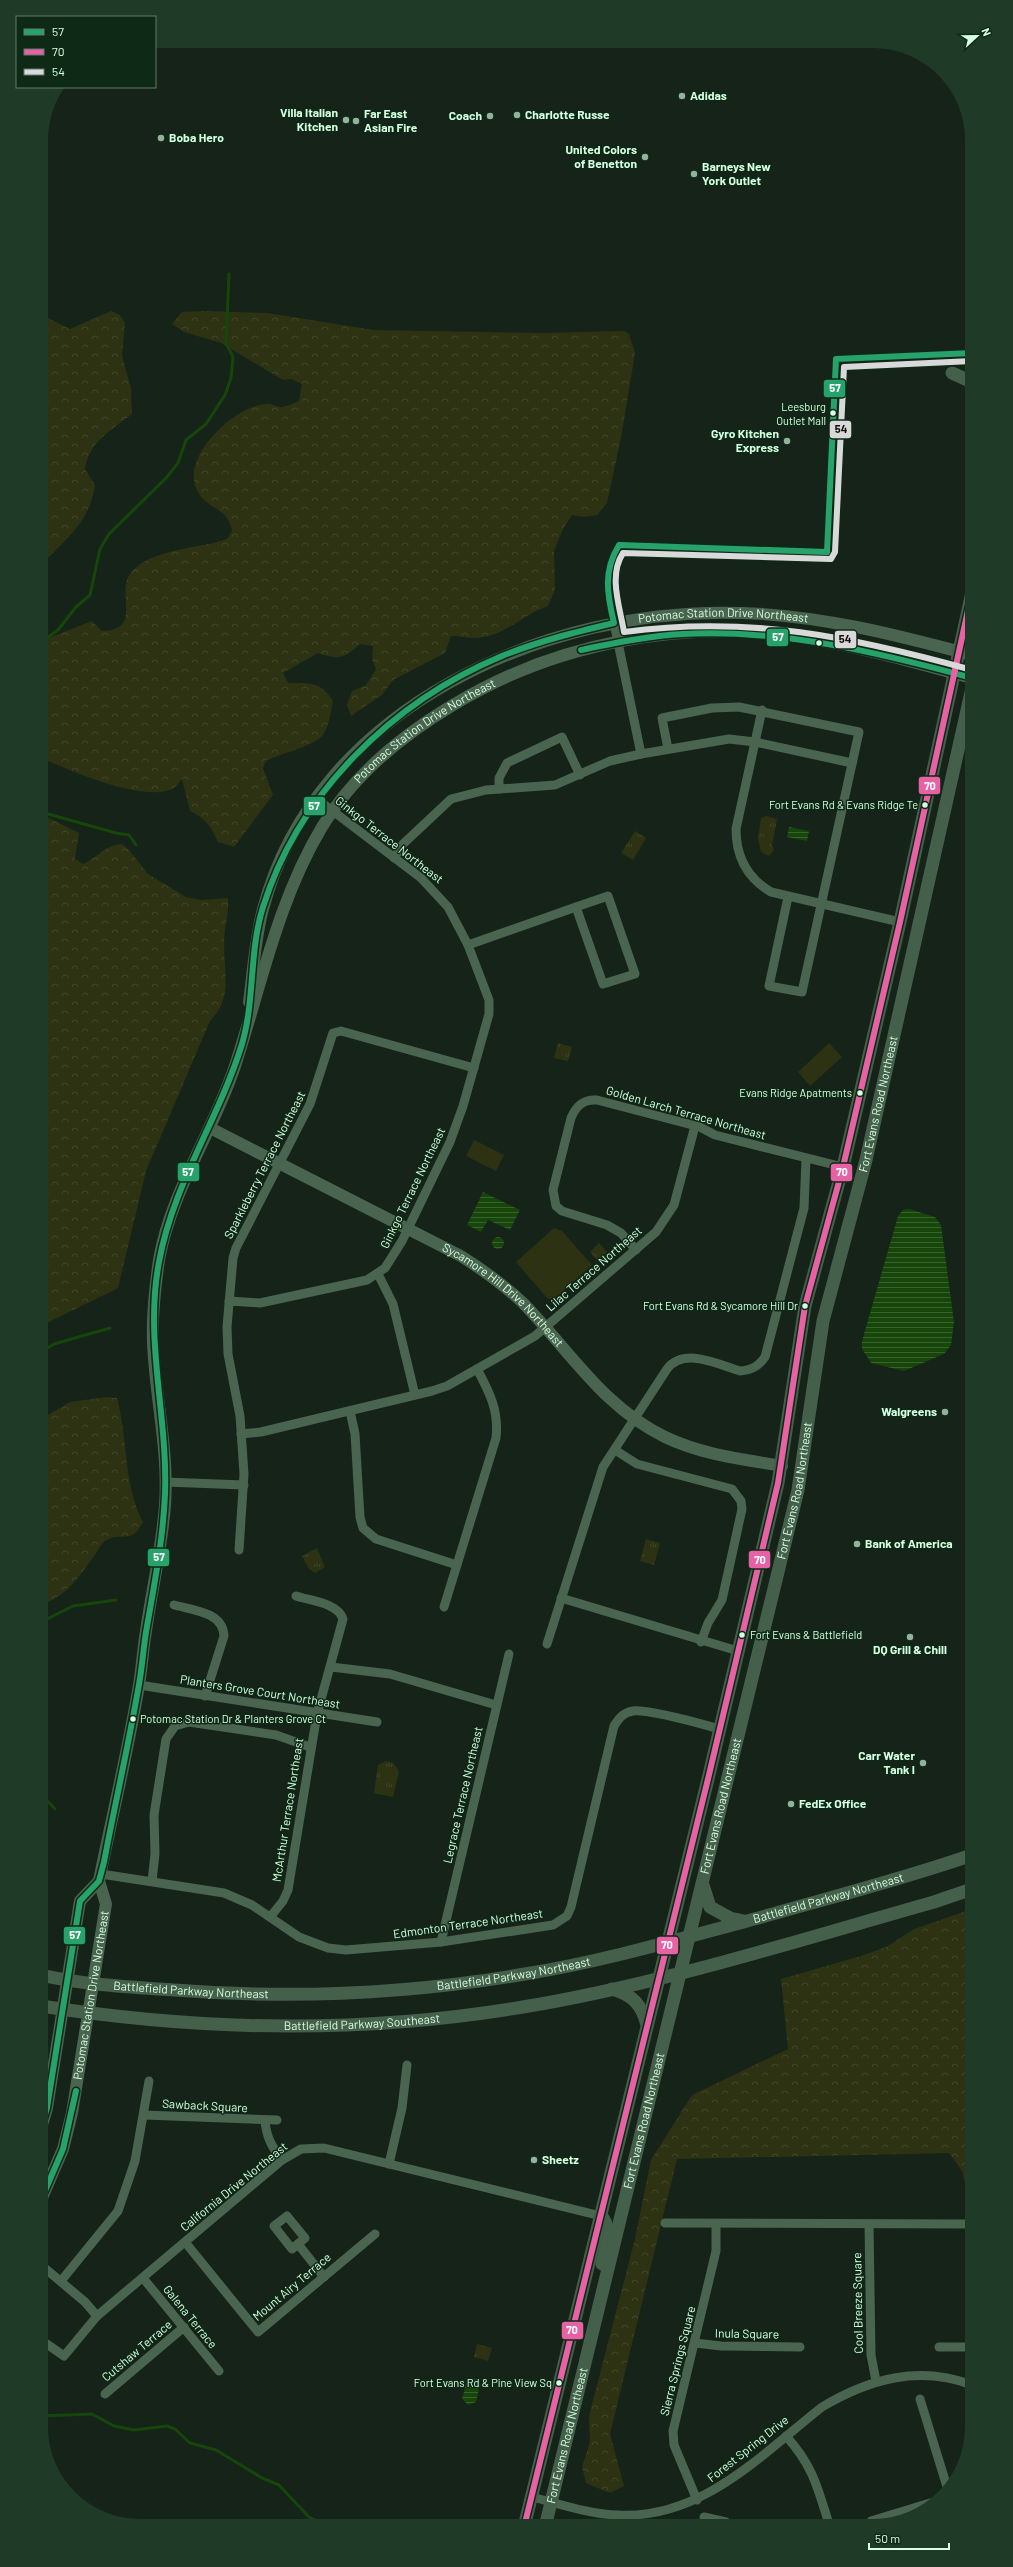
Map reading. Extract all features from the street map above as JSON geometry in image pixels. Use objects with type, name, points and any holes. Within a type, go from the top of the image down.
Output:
[{"type":"main road","points":[[952,373],[965,379]]},
{"type":"main road","name":"Fort Evans Road Northeast","points":[[527,2519],[720,1728],[782,1466],[805,1306],[843,1167],[900,922],[955,673],[965,656]]},
{"type":"main road","name":"Fort Evans Road Northeast","points":[[547,2519],[798,1490],[823,1321],[868,1153],[965,719]]},
{"type":"main road","name":"Battlefield Parkway Northeast","points":[[48,1976],[93,1983],[211,1993],[351,1994],[418,1989],[527,1974],[688,1937],[882,1884],[965,1857]]},
{"type":"main road","points":[[703,1884],[710,1907],[730,1918],[746,1921]]},
{"type":"main road","points":[[680,1972],[934,1902],[965,1891]]},
{"type":"main road","name":"Battlefield Parkway Southeast","points":[[48,2007],[87,2013],[211,2025],[298,2026],[388,2023],[523,2007],[680,1972]]},
{"type":"main road","points":[[612,1988],[631,1996],[638,2003],[643,2011],[647,2026]]},
{"type":"main road","points":[[595,2323],[598,2289],[608,2227],[606,2220],[601,2216]]},
{"type":"street","name":"Potomac Station Drive Northeast","points":[[246,1029],[263,909],[278,867],[296,831],[317,798],[362,746],[387,724],[435,691],[506,654],[545,640],[614,623],[676,614],[765,614],[822,621],[965,654]]},
{"type":"street","points":[[614,623],[641,754]]},
{"type":"street","name":"Potomac Station Drive Northeast","points":[[48,2185],[54,2172],[70,2119],[106,1904],[100,1878],[139,1685],[164,1508],[166,1482],[164,1443],[153,1344],[154,1300],[159,1259],[177,1195],[210,1128],[224,1095],[246,1029],[283,906],[306,856],[333,811],[365,771],[400,739],[464,698],[500,680],[542,663],[618,641],[695,632],[786,636],[837,644],[965,676]]},
{"type":"street","points":[[668,749],[662,718],[729,707],[762,710],[859,732],[802,992],[769,986],[788,898]]},
{"type":"street","points":[[762,710],[736,829],[736,843],[739,856],[752,878],[771,892],[788,898],[900,922]]},
{"type":"street","points":[[499,789],[499,778],[507,763],[562,737],[580,775]]},
{"type":"street","points":[[394,858],[403,844],[451,799],[499,789],[555,785],[610,761],[641,754],[717,740],[755,742],[852,764]]},
{"type":"street","name":"Ginkgo Terrace Northeast","points":[[229,1301],[260,1303],[367,1280],[378,1274],[392,1260],[450,1142],[486,1026],[489,1000],[459,924],[436,892],[317,798]]},
{"type":"street","points":[[468,945],[576,907],[608,896],[635,974],[604,984],[576,907]]},
{"type":"street","name":"Sparkleberry Terrace Northeast","points":[[239,1550],[244,1485],[241,1434],[228,1354],[229,1301],[236,1248],[316,1092],[331,1037],[336,1032],[474,1068]]},
{"type":"street","name":"Golden Larch Terrace Northeast","points":[[636,1250],[620,1232],[608,1225],[568,1215],[556,1206],[552,1190],[574,1110],[585,1101],[596,1100],[695,1126],[715,1135],[806,1159],[843,1167]]},
{"type":"street","name":"Lilac Terrace Northeast","points":[[241,1434],[261,1432],[447,1386],[512,1350],[544,1328],[656,1232],[674,1205],[695,1126]]},
{"type":"street","name":"Sycamore Hill Drive Northeast","points":[[210,1128],[460,1256],[491,1276],[523,1304],[593,1384],[636,1419],[664,1436],[699,1451],[729,1459],[782,1466]]},
{"type":"street","points":[[547,1644],[597,1481],[603,1466],[636,1419],[666,1369],[679,1358],[697,1359],[740,1371],[754,1368],[765,1357],[804,1208],[806,1159]]},
{"type":"street","points":[[378,1274],[393,1304],[415,1395]]},
{"type":"street","points":[[444,1607],[496,1438],[496,1412],[493,1398],[477,1369]]},
{"type":"street","points":[[350,1411],[355,1434],[360,1517],[363,1528],[376,1539],[456,1565]]},
{"type":"street","points":[[615,1450],[637,1464],[732,1489],[741,1501],[742,1509],[722,1600],[708,1623],[702,1642]]},
{"type":"street","points":[[166,1482],[244,1485]]},
{"type":"street","name":"McArthur Terrace Northeast","points":[[271,1916],[283,1901],[288,1890],[310,1747],[317,1714],[343,1627],[341,1612],[335,1608],[296,1596]]},
{"type":"street","points":[[561,1598],[702,1642],[738,1651]]},
{"type":"street","points":[[174,1605],[216,1618],[224,1629],[224,1636],[205,1696]]},
{"type":"street","name":"Legrace Terrace Northeast","points":[[441,1942],[509,1654]]},
{"type":"street","points":[[331,1667],[390,1674],[496,1705]]},
{"type":"street","name":"Planters Grove Court Northeast","points":[[139,1685],[317,1714],[377,1722]]},
{"type":"street","name":"Edmonton Terrace Northeast","points":[[100,1878],[152,1881],[224,1893],[252,1905],[271,1916],[299,1937],[328,1948],[346,1950],[441,1942],[554,1924],[567,1916],[571,1908],[614,1726],[625,1714],[640,1711],[720,1728]]},
{"type":"street","points":[[152,1881],[155,1854],[154,1815],[166,1738],[175,1726],[189,1722],[276,1735],[310,1747]]},
{"type":"street","points":[[48,2101],[80,1901],[100,1878]]},
{"type":"street","points":[[389,2164],[402,2108],[407,2064]]},
{"type":"street","name":"Sawback Square","points":[[61,2281],[118,2211],[135,2161],[149,2081]]},
{"type":"street","name":"Sawback Square","points":[[144,2115],[277,2120]]},
{"type":"street","points":[[265,2120],[266,2135],[270,2144],[282,2160]]},
{"type":"street","name":"California Drive Northeast","points":[[48,2345],[64,2356],[97,2316],[282,2160],[300,2149],[312,2147],[389,2164],[601,2216]]},
{"type":"street","points":[[665,2223],[965,2224]]},
{"type":"street","name":"Sierra Springs Square","points":[[697,2500],[674,2445],[673,2431],[716,2251],[716,2224]]},
{"type":"street","name":"Cool Breeze Square","points":[[869,2224],[871,2355],[876,2381]]},
{"type":"street","name":"Mount Airy Terrace","points":[[185,2242],[258,2332],[375,2234]]},
{"type":"street","points":[[298,2244],[324,2276]]},
{"type":"street","points":[[48,2271],[61,2281],[97,2316]]},
{"type":"street","name":"Galena Terrace","points":[[143,2278],[219,2371]]},
{"type":"street","name":"Cutshaw Terrace","points":[[105,2394],[184,2327]]},
{"type":"street","name":"Inula Square","points":[[695,2343],[722,2346],[800,2347]]},
{"type":"street","points":[[939,2347],[965,2347]]},
{"type":"street","name":"Forest Spring Drive","points":[[532,2497],[597,2513],[618,2515],[662,2512],[697,2500],[726,2483],[822,2407],[840,2396],[876,2381],[898,2377],[936,2377],[965,2383]]},
{"type":"street","points":[[920,2399],[946,2483]]},
{"type":"street","points":[[786,2436],[802,2453],[810,2466],[827,2519]]},
{"type":"street","points":[[879,2518],[921,2506]]},
{"type":"street","points":[[704,2517],[713,2519]]},
{"type":"green space","points":[[111,311],[120,315],[125,323],[122,356],[131,388],[132,414],[102,437],[91,451],[87,459],[85,469],[95,485],[88,509],[76,529],[48,558],[48,318],[70,329]]},
{"type":"green space","points":[[204,311],[267,313],[374,330],[543,333],[624,331],[629,334],[635,353],[621,438],[607,503],[597,515],[584,517],[572,515],[563,529],[554,551],[555,590],[548,606],[530,614],[504,630],[485,637],[475,638],[451,636],[445,653],[393,680],[382,695],[351,716],[347,705],[352,691],[366,685],[376,669],[372,660],[373,646],[360,644],[350,653],[340,657],[331,657],[318,653],[283,673],[288,683],[314,684],[328,694],[333,701],[328,724],[322,736],[317,740],[304,747],[266,761],[263,768],[273,795],[234,847],[218,842],[207,824],[200,817],[190,811],[182,779],[174,788],[161,792],[145,792],[107,784],[48,761],[48,638],[92,621],[102,631],[114,629],[122,624],[125,618],[126,582],[130,574],[139,565],[162,554],[227,539],[232,531],[230,523],[222,512],[202,498],[198,492],[194,480],[195,468],[199,455],[217,432],[239,414],[250,408],[266,404],[281,407],[299,401],[302,384],[291,379],[283,380],[221,343],[184,332],[172,324],[182,312]]},
{"type":"green space","points":[[766,816],[777,819],[772,845],[774,850],[769,856],[761,852],[758,839],[761,818]]},
{"type":"green space","points":[[48,818],[79,833],[75,859],[83,864],[106,849],[122,844],[129,850],[148,874],[186,897],[202,900],[228,898],[224,938],[226,975],[225,994],[217,1012],[210,1021],[146,1171],[118,1288],[48,1323]]},
{"type":"green space","points":[[635,831],[646,838],[633,860],[621,853]]},
{"type":"green space","points":[[558,1043],[572,1047],[568,1061],[554,1058]]},
{"type":"green space","points":[[829,1043],[842,1057],[810,1086],[798,1072]]},
{"type":"green space","points":[[474,1140],[504,1155],[496,1171],[466,1156]]},
{"type":"green space","points":[[554,1228],[562,1231],[592,1265],[553,1300],[547,1298],[516,1262]]},
{"type":"green space","points":[[599,1243],[607,1252],[598,1261],[590,1252]]},
{"type":"green space","points":[[106,1397],[117,1398],[132,1492],[143,1522],[139,1529],[131,1535],[111,1538],[105,1541],[72,1585],[48,1602],[48,1415],[70,1402]]},
{"type":"green space","points":[[646,1539],[660,1543],[654,1565],[640,1561]]},
{"type":"green space","points":[[317,1548],[325,1567],[315,1573],[309,1569],[302,1556]]},
{"type":"green space","points":[[386,1761],[393,1763],[399,1771],[393,1797],[374,1793],[378,1765]]},
{"type":"green space","points":[[965,1911],[965,2182],[962,2171],[949,2153],[677,2159],[610,2434],[624,2486],[610,2493],[586,2483],[582,2467],[590,2442],[589,2416],[635,2239],[651,2160],[692,2095],[788,2049],[781,1979],[861,1956],[886,1947],[914,1929]]},
{"type":"green space","points":[[477,2344],[492,2348],[488,2361],[474,2357]]},
{"type":"shaded area","points":[[789,827],[809,831],[807,841],[787,837]]},
{"type":"shaded area","points":[[483,1192],[520,1210],[510,1230],[488,1220],[481,1232],[467,1225]]},
{"type":"shaded area","points":[[909,1209],[935,1217],[941,1225],[954,1322],[951,1345],[944,1354],[904,1371],[871,1363],[862,1349],[862,1341],[898,1216],[903,1210]]},
{"type":"shaded area","points":[[496,1237],[500,1237],[504,1243],[500,1249],[496,1249],[492,1245],[492,1241]]},
{"type":"shaded area","points":[[475,2378],[480,2385],[476,2402],[468,2405],[462,2399],[467,2381]]},
{"type":"waterway","points":[[48,637],[58,630],[76,607],[90,595],[100,549],[109,534],[166,478],[178,463],[186,440],[206,424],[225,395],[231,378],[233,357],[226,343],[229,274]]},
{"type":"waterway","points":[[48,814],[116,833],[129,835],[136,845]]},
{"type":"waterway","points":[[48,1348],[54,1344],[110,1328]]},
{"type":"waterway","points":[[48,1618],[73,1606],[116,1600]]},
{"type":"waterway","points":[[48,1802],[55,1809]]},
{"type":"waterway","points":[[48,2416],[92,2414],[114,2426],[134,2430],[167,2426],[175,2429],[190,2443],[216,2450],[262,2478],[279,2485],[309,2517],[313,2519]]},
{"type":"transit line","name":"57","points":[[48,2102],[80,1901],[99,1881],[104,1862],[139,1683],[160,1546],[164,1512],[165,1465],[154,1320],[155,1291],[159,1262],[166,1233],[185,1179],[221,1099],[242,1044],[249,1010],[259,924],[263,907],[279,865],[300,826],[325,790],[355,756],[388,726],[423,699],[462,675],[502,656],[544,641],[614,623],[608,592],[608,583],[610,564],[619,545],[827,552],[836,359],[965,353]]},
{"type":"transit line","name":"54","points":[[965,361],[844,367],[835,552],[831,559],[623,553],[616,572],[616,592],[624,632],[670,627],[714,626],[800,632],[885,648],[965,668]]},
{"type":"transit line","name":"70","points":[[526,2519],[708,1779],[778,1483],[805,1306],[843,1167],[900,922],[965,624]]},
{"type":"transit line","name":"57","points":[[581,650],[657,636],[720,633],[757,635],[829,644],[865,651],[965,676]]},
{"type":"transit line","name":"57","points":[[48,2184],[63,2149],[76,2091]]},
{"type":"place","name":"Adidas","points":[[682,96]]},
{"type":"place","name":"Charlotte Russe","points":[[517,115]]},
{"type":"place","name":"Coach","points":[[490,116]]},
{"type":"place","name":"Villa Italian Kitchen","points":[[346,120]]},
{"type":"place","name":"Far East Asian Fire","points":[[356,121]]},
{"type":"place","name":"Boba Hero","points":[[161,138]]},
{"type":"place","name":"United Colors of Benetton","points":[[645,157]]},
{"type":"place","name":"Barneys New York Outlet","points":[[694,174]]},
{"type":"place","name":"Leesburg Outlet Mall","points":[[833,413]]},
{"type":"place","name":"Gyro Kitchen Express","points":[[787,441]]},
{"type":"place","name":"Fort Evans Rd & Evans Ridge Te","points":[[925,805]]},
{"type":"place","name":"Evans Ridge Apatments","points":[[860,1093]]},
{"type":"place","name":"Fort Evans Rd & Sycamore Hill Dr","points":[[805,1306]]},
{"type":"place","name":"Walgreens","points":[[945,1412]]},
{"type":"place","name":"Bank of America","points":[[857,1544]]},
{"type":"place","name":"Fort Evans & Battlefield","points":[[742,1635]]},
{"type":"place","name":"DQ Grill & Chill","points":[[910,1637]]},
{"type":"place","name":"Potomac Station Dr & Planters Grove Ct","points":[[133,1719]]},
{"type":"place","name":"Carr Water Tank I","points":[[923,1763]]},
{"type":"place","name":"FedEx Office","points":[[791,1804]]},
{"type":"place","name":"Sheetz","points":[[534,2160]]},
{"type":"place","name":"Fort Evans Rd & Pine View Sq","points":[[559,2383]]}]
